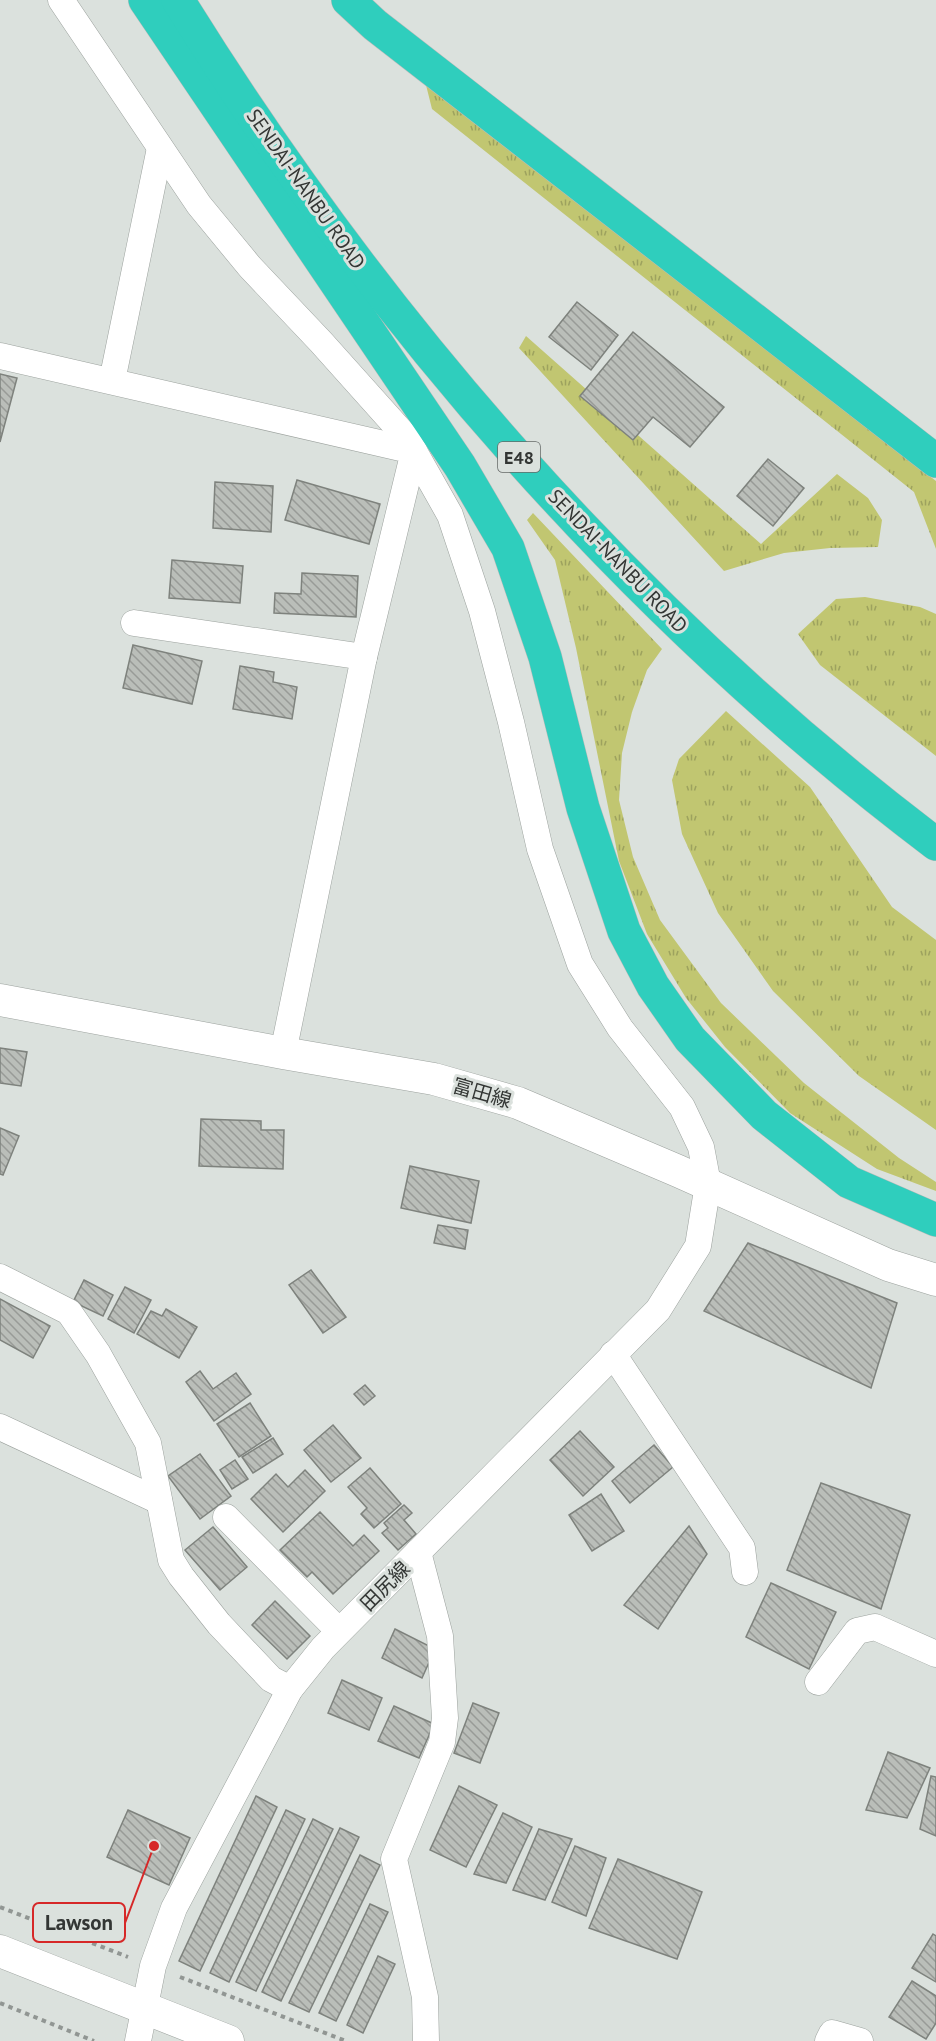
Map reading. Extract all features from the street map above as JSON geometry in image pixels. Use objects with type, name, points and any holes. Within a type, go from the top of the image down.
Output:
[{"type":"highway","points":[[145,0],[460,466],[508,548],[545,657],[582,808],[624,931],[653,986],[690,1039],[764,1115],[849,1182],[936,1220]]},
{"type":"highway","name":"SENDAI-NANBU ROAD","points":[[178,0],[286,163],[373,283],[488,423],[596,542],[724,668],[864,790],[936,844]]},
{"type":"highway","points":[[348,0],[403,47],[936,461]]},
{"type":"street","points":[[61,0],[199,205],[250,267],[406,437],[450,515],[479,601],[511,722],[540,849],[580,964],[620,1028],[682,1107],[700,1147],[708,1184]]},
{"type":"street","points":[[112,381],[160,148]]},
{"type":"street","points":[[0,356],[414,451]]},
{"type":"street","points":[[283,1053],[364,657],[414,451]]},
{"type":"street","points":[[134,623],[364,657]]},
{"type":"street","name":"富田線","points":[[0,1000],[434,1079],[518,1103],[708,1184],[888,1265],[936,1280]]},
{"type":"street","name":"田尻線","points":[[138,2041],[153,1966],[174,1908],[290,1689],[339,1631],[658,1310],[698,1246],[708,1184]]},
{"type":"street","points":[[0,1277],[69,1312],[75,1320],[98,1354],[148,1443],[171,1560],[219,1624],[271,1679],[290,1689]]},
{"type":"street","points":[[613,1354],[742,1548],[745,1572]]},
{"type":"street","points":[[0,1427],[159,1501]]},
{"type":"street","points":[[226,1517],[339,1631]]},
{"type":"street","points":[[418,1552],[440,1636],[445,1718],[442,1742],[394,1859],[425,1997],[426,2041]]},
{"type":"street","points":[[818,1682],[857,1631],[875,1627],[936,1654]]},
{"type":"street","points":[[0,1951],[228,2041]]},
{"type":"street","points":[[828,2041],[832,2033],[860,2041]]},
{"type":"path","points":[[0,2003],[94,2041]]},
{"type":"green space","points":[[426,85],[936,481],[936,549],[914,492],[432,109]]},
{"type":"green space","points":[[526,336],[761,544],[837,474],[868,498],[882,520],[878,547],[830,548],[784,553],[724,571],[519,348]]},
{"type":"green space","points":[[533,513],[662,649],[647,670],[632,712],[622,753],[619,800],[633,857],[660,920],[721,1003],[804,1083],[899,1158],[936,1182],[936,1191],[877,1169],[790,1113],[725,1047],[686,998],[647,934],[619,861],[576,648],[555,560],[527,520]]},
{"type":"green space","points":[[865,597],[920,607],[936,614],[936,756],[820,665],[798,634],[836,599]]},
{"type":"green space","points":[[726,711],[810,787],[892,907],[936,940],[936,1130],[859,1076],[773,991],[718,913],[682,834],[672,780],[679,759]]},
{"type":"building","points":[[577,302],[618,335],[591,370],[549,337]]},
{"type":"building","points":[[633,332],[724,407],[690,447],[653,417],[633,440],[580,396]]},
{"type":"building","points":[[0,374],[17,378],[0,442]]},
{"type":"building","points":[[768,459],[804,488],[773,526],[737,496]]},
{"type":"building","points":[[297,480],[380,504],[369,544],[285,520]]},
{"type":"building","points":[[215,482],[273,486],[271,532],[213,528]]},
{"type":"building","points":[[172,560],[243,566],[240,603],[169,598]]},
{"type":"building","points":[[302,573],[358,576],[356,617],[274,613],[275,593],[301,594]]},
{"type":"building","points":[[133,645],[202,661],[192,704],[123,688]]},
{"type":"building","points":[[240,666],[274,672],[273,682],[297,687],[292,719],[233,709]]},
{"type":"building","points":[[0,1048],[27,1052],[21,1086],[0,1083]]},
{"type":"building","points":[[201,1119],[261,1121],[261,1130],[284,1130],[283,1169],[199,1166]]},
{"type":"building","points":[[0,1128],[19,1136],[3,1175],[0,1174]]},
{"type":"building","points":[[410,1166],[479,1181],[471,1223],[401,1208]]},
{"type":"building","points":[[438,1225],[468,1230],[465,1249],[434,1243]]},
{"type":"building","points":[[748,1243],[897,1303],[871,1388],[704,1311]]},
{"type":"building","points":[[311,1270],[346,1317],[323,1333],[289,1285]]},
{"type":"building","points":[[84,1280],[113,1295],[103,1316],[73,1302]]},
{"type":"building","points":[[125,1287],[151,1300],[134,1333],[108,1319]]},
{"type":"building","points":[[0,1299],[50,1326],[33,1358],[0,1340]]},
{"type":"building","points":[[166,1309],[197,1327],[179,1358],[137,1334],[151,1311],[162,1316]]},
{"type":"building","points":[[200,1371],[213,1389],[236,1373],[251,1394],[214,1421],[186,1382]]},
{"type":"building","points":[[365,1385],[375,1396],[364,1405],[354,1394]]},
{"type":"building","points":[[250,1403],[271,1436],[239,1457],[217,1424]]},
{"type":"building","points":[[333,1425],[361,1458],[331,1482],[304,1450]]},
{"type":"building","points":[[580,1431],[614,1467],[583,1496],[550,1460]]},
{"type":"building","points":[[273,1438],[283,1454],[253,1473],[242,1457]]},
{"type":"building","points":[[654,1445],[673,1467],[630,1503],[612,1481]]},
{"type":"building","points":[[200,1454],[231,1496],[200,1519],[168,1476]]},
{"type":"building","points":[[235,1460],[248,1479],[232,1489],[220,1470]]},
{"type":"building","points":[[370,1468],[401,1504],[374,1528],[361,1514],[367,1508],[348,1487]]},
{"type":"building","points":[[305,1470],[325,1491],[283,1532],[251,1499],[276,1474],[288,1487]]},
{"type":"building","points":[[821,1483],[910,1515],[881,1609],[787,1570]]},
{"type":"building","points":[[601,1494],[624,1531],[592,1551],[569,1515]]},
{"type":"building","points":[[404,1505],[412,1513],[404,1520],[416,1534],[398,1550],[382,1533],[388,1528],[384,1523]]},
{"type":"building","points":[[320,1512],[353,1546],[364,1535],[379,1551],[333,1594],[312,1572],[307,1577],[280,1550]]},
{"type":"building","points":[[689,1526],[707,1554],[658,1629],[624,1605]]},
{"type":"building","points":[[213,1527],[247,1567],[220,1590],[185,1550]]},
{"type":"building","points":[[771,1583],[836,1612],[809,1669],[746,1637]]},
{"type":"building","points":[[275,1601],[310,1636],[287,1659],[252,1625]]},
{"type":"building","points":[[395,1629],[435,1649],[422,1678],[382,1658]]},
{"type":"building","points":[[342,1680],[382,1698],[369,1730],[328,1713]]},
{"type":"building","points":[[473,1703],[499,1713],[480,1763],[454,1753]]},
{"type":"building","points":[[394,1706],[434,1724],[419,1758],[378,1741]]},
{"type":"building","points":[[888,1752],[930,1768],[907,1818],[866,1810]]},
{"type":"building","points":[[931,1776],[936,1777],[936,1836],[920,1829]]},
{"type":"building","points":[[459,1786],[497,1805],[466,1867],[430,1850]]},
{"type":"building","points":[[256,1796],[277,1807],[200,1971],[179,1961]]},
{"type":"building","points":[[128,1810],[190,1838],[169,1885],[107,1857]]},
{"type":"building","points":[[286,1810],[305,1819],[229,1982],[210,1973]]},
{"type":"building","points":[[503,1813],[532,1827],[506,1883],[474,1874]]},
{"type":"building","points":[[313,1819],[333,1829],[256,1991],[236,1982]]},
{"type":"building","points":[[340,1828],[359,1837],[281,2001],[262,1992]]},
{"type":"building","points":[[539,1829],[572,1839],[545,1900],[513,1890]]},
{"type":"building","points":[[575,1846],[606,1858],[586,1916],[552,1902]]},
{"type":"building","points":[[360,1855],[380,1865],[309,2012],[289,2003]]},
{"type":"building","points":[[618,1859],[702,1892],[677,1959],[589,1928]]},
{"type":"building","points":[[370,1904],[388,1912],[336,2021],[319,2013]]},
{"type":"building","points":[[933,1934],[936,1936],[936,1982],[912,1968]]},
{"type":"building","points":[[378,1956],[395,1964],[363,2033],[347,2025]]},
{"type":"building","points":[[912,1981],[936,1996],[936,2023],[926,2039],[889,2017]]},
{"type":"place","name":"Lawson","points":[[154,1846]]}]
